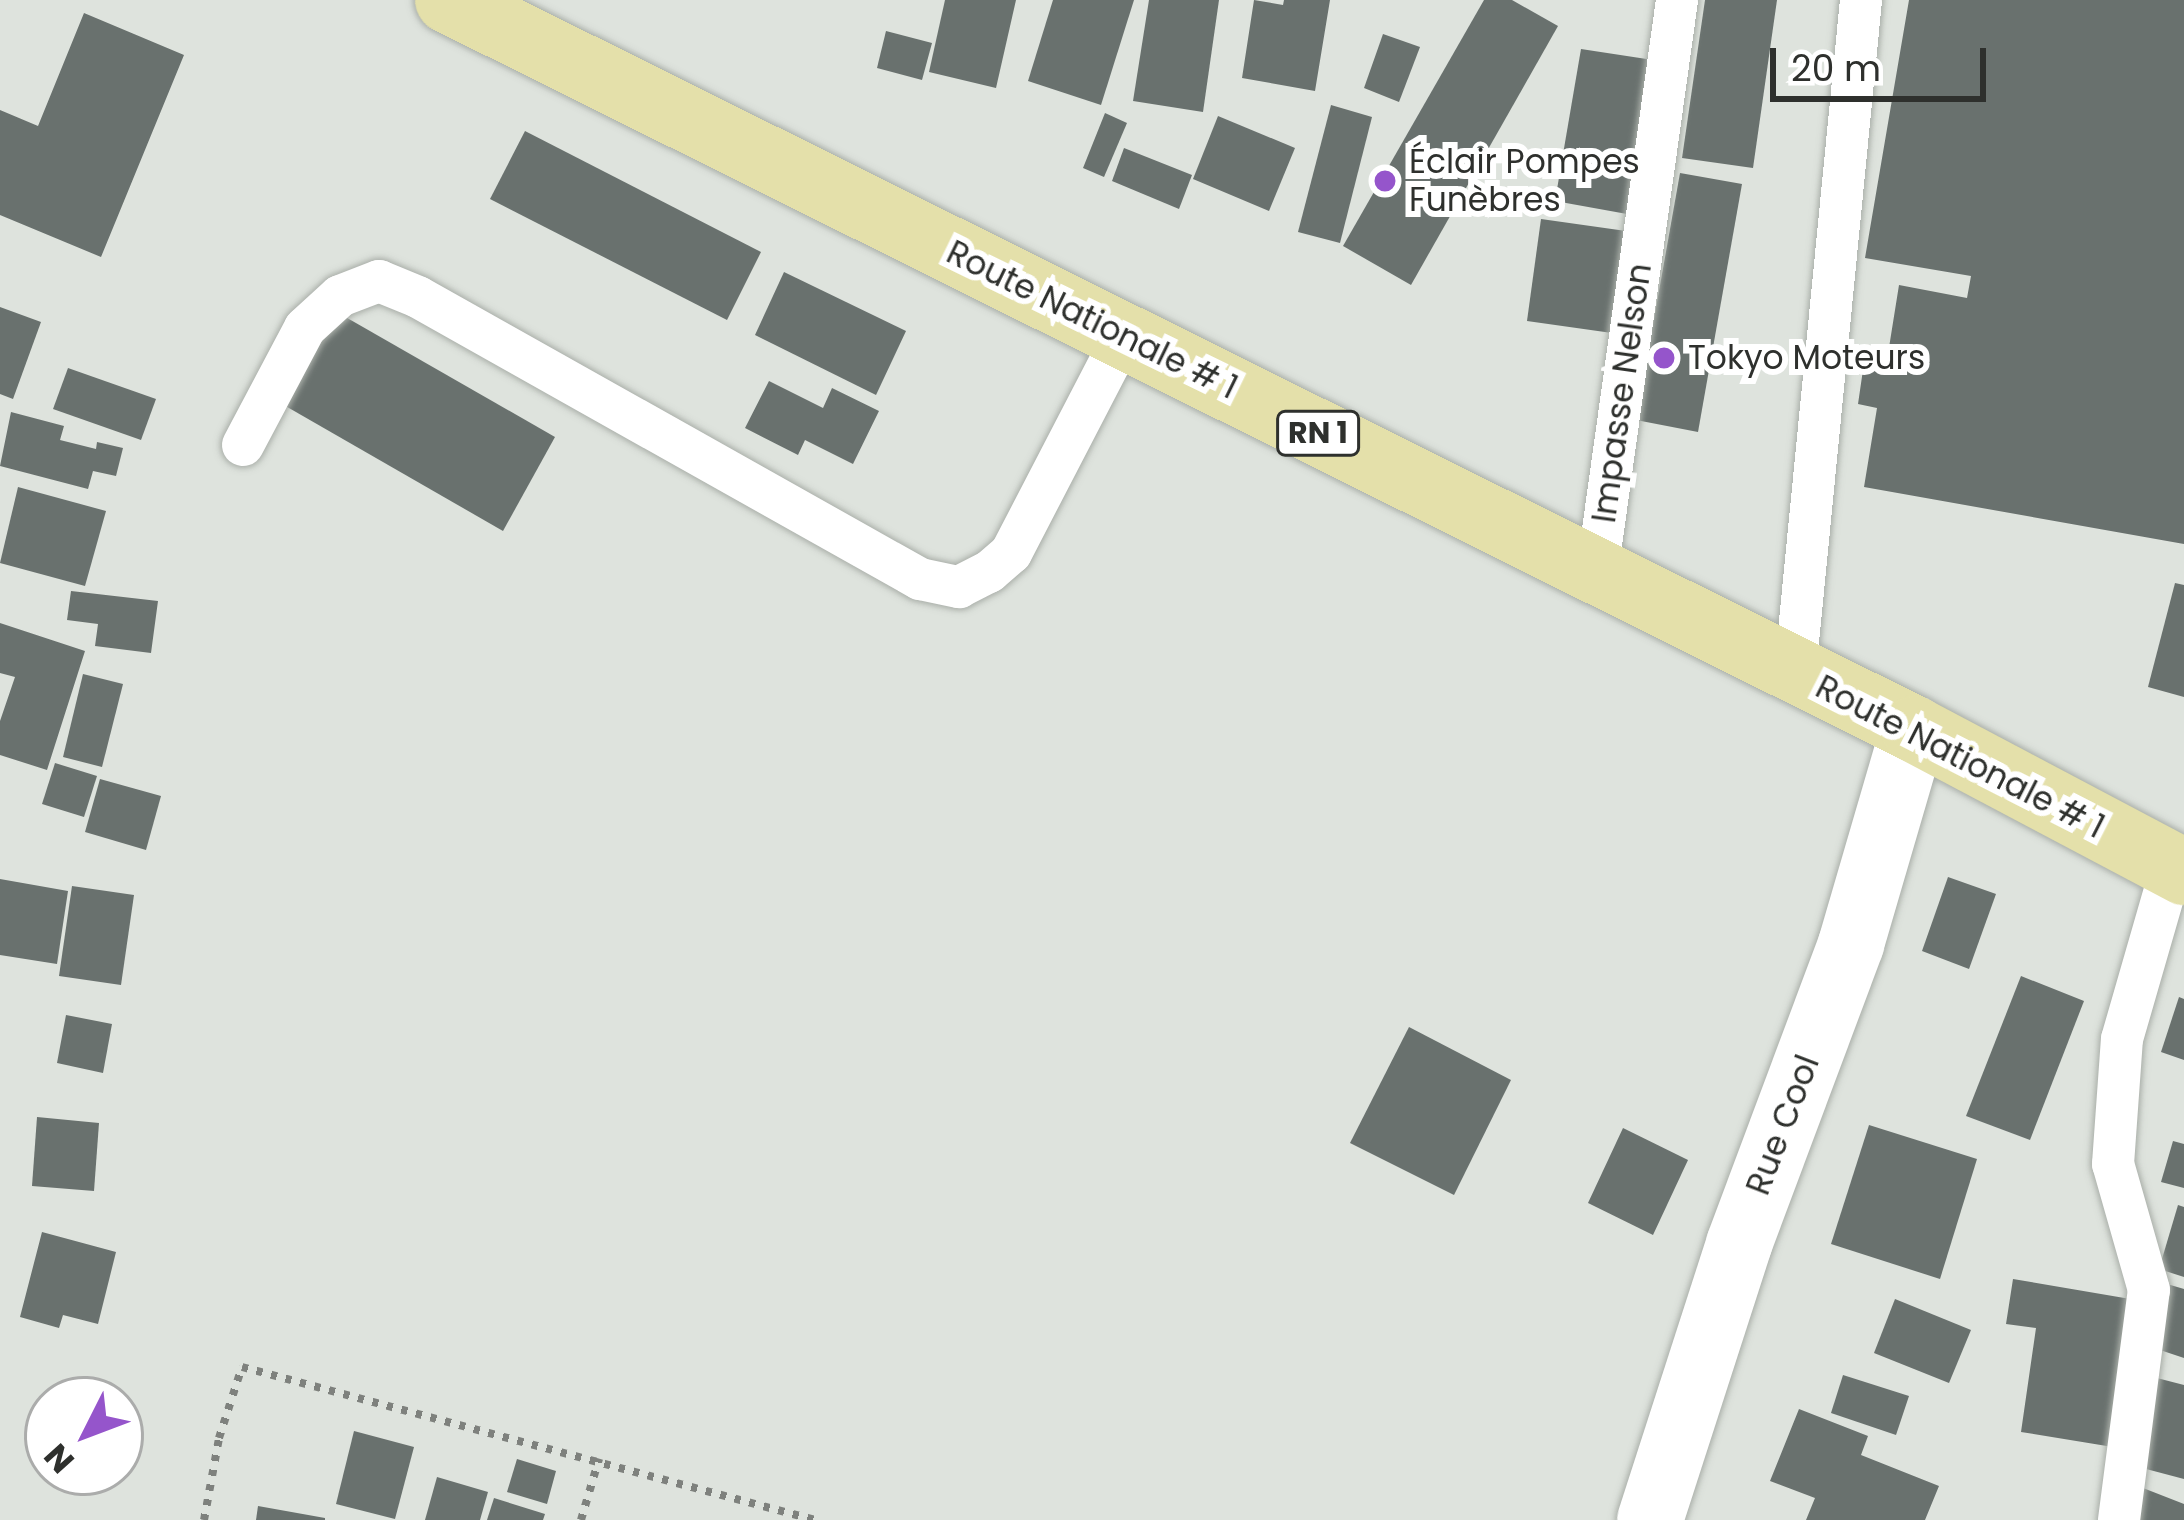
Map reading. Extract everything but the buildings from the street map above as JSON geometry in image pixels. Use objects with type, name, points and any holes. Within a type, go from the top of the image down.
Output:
[{"type":"main road","name":"Route Nationale # 1","points":[[448,0],[1913,729],[2178,869]]},
{"type":"street","name":"Rue Cool","points":[[1650,1520],[1738,1244],[1851,944],[1913,729]]},
{"type":"lane","name":"Impasse Nelson","points":[[1597,573],[1677,0]]},
{"type":"lane","points":[[1795,672],[1861,0]]},
{"type":"lane","points":[[243,445],[305,328],[340,296],[379,281],[418,297],[920,579],[959,587],[989,572],[1011,553],[1124,335]]},
{"type":"lane","points":[[2119,1520],[2149,1290],[2113,1164],[2122,1040],[2178,869]]},
{"type":"path","points":[[205,1520],[220,1438],[242,1366],[815,1520]]},
{"type":"path","points":[[581,1520],[599,1459]]},
{"type":"place","name":"Éclair Pompes Funèbres","points":[[1385,181]]},
{"type":"place","name":"Tokyo Moteurs","points":[[1664,358]]}]
